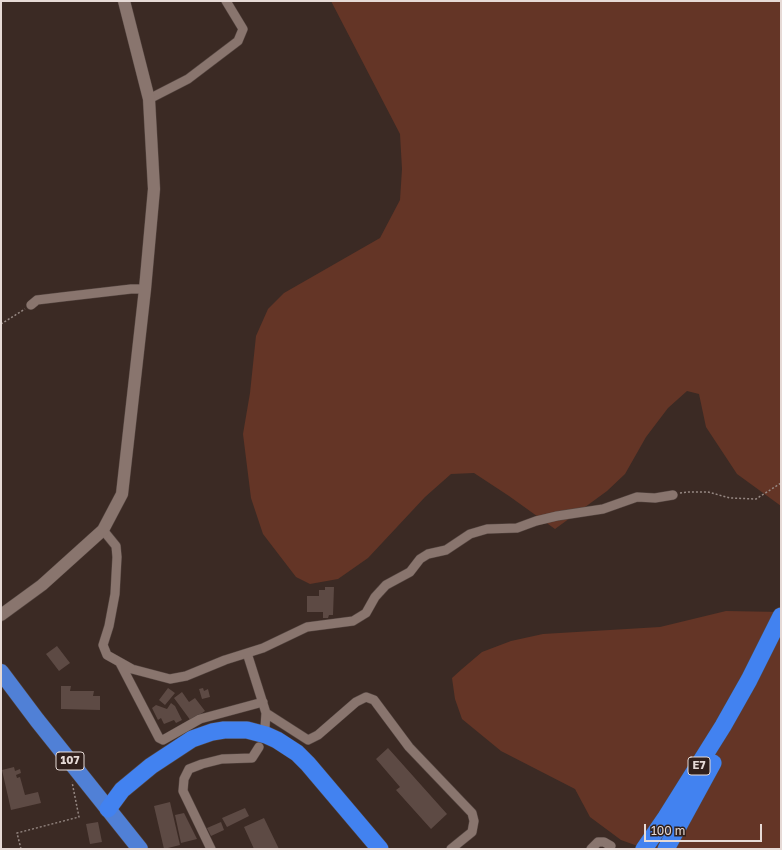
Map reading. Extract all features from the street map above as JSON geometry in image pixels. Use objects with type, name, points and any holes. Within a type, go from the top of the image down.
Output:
[{"type":"highway","name":"E7","points":[[644,849],[666,817],[751,681],[781,616]]},
{"type":"highway","name":"E7","points":[[649,849],[708,760],[781,629]]},
{"type":"highway","name":"107","points":[[1,672],[37,720],[140,849]]},
{"type":"highway","points":[[631,849],[668,800],[751,681]]},
{"type":"highway","points":[[666,849],[715,759],[751,681]]},
{"type":"highway","points":[[108,809],[122,790],[151,766],[192,739],[212,732],[224,730],[247,730],[266,735],[277,740],[297,754],[308,764],[380,849]]},
{"type":"highway","points":[[108,809],[124,803],[169,766],[201,744],[215,739],[237,736],[246,737],[263,742],[280,750],[303,770],[367,849]]},
{"type":"street","points":[[1,615],[42,584],[103,530],[122,494],[145,289],[154,189],[149,99],[124,1]]},
{"type":"street","points":[[149,99],[188,80],[238,41],[243,29],[226,1]]},
{"type":"street","points":[[31,305],[37,300],[62,296],[145,289]]},
{"type":"street","points":[[103,530],[116,546],[117,556],[114,600],[109,626],[103,645],[107,655],[132,669],[170,679],[186,676],[263,648],[307,627],[353,621],[366,613],[375,597],[386,585],[410,572],[420,559],[428,554],[446,550],[470,534],[487,529],[517,528],[536,521],[603,509],[638,497],[655,498],[673,495]]},
{"type":"street","points":[[247,653],[266,713],[265,727]]},
{"type":"street","points":[[120,663],[159,738],[163,740],[200,719],[263,702]]},
{"type":"street","points":[[266,713],[308,740],[318,735],[356,702],[366,697],[374,700],[409,747],[472,813],[474,821],[472,832],[451,849]]},
{"type":"street","points":[[211,849],[183,791],[184,779],[189,769],[202,764],[222,759],[252,758],[259,747]]},
{"type":"street","points":[[591,849],[598,842],[604,842],[611,846]]},
{"type":"path","points":[[1,324],[31,305]]},
{"type":"path","points":[[673,495],[689,492],[708,492],[730,498],[756,499],[781,483]]},
{"type":"path","points":[[21,849],[17,833],[79,817],[71,779]]},
{"type":"shaded area","points":[[331,1],[781,1],[781,506],[737,474],[706,427],[699,394],[687,391],[668,408],[646,437],[625,474],[607,491],[555,529],[474,473],[451,474],[425,497],[368,558],[338,579],[310,584],[296,577],[263,534],[251,498],[243,434],[250,393],[256,336],[268,309],[284,293],[380,238],[400,200],[402,169],[400,134]]},
{"type":"shaded area","points":[[726,611],[781,612],[781,849],[646,849],[621,840],[590,817],[575,789],[501,751],[462,719],[455,699],[452,678],[482,652],[511,641],[543,634],[660,627]]},
{"type":"building","points":[[325,587],[334,587],[333,615],[329,615],[328,618],[323,618],[323,612],[307,612],[307,596],[319,596],[319,590],[325,590]]},
{"type":"building","points":[[57,646],[70,663],[59,671],[46,654]]},
{"type":"building","points":[[61,686],[71,686],[70,691],[94,691],[93,696],[100,696],[100,710],[61,709]]},
{"type":"building","points":[[168,688],[175,693],[165,705],[159,700]]},
{"type":"building","points":[[203,688],[204,691],[208,689],[210,697],[202,699],[199,689]]},
{"type":"building","points":[[182,692],[189,702],[195,698],[205,711],[191,721],[174,698]]},
{"type":"building","points":[[171,703],[175,706],[182,720],[176,723],[174,720],[164,724],[161,718],[158,720],[152,708],[156,705],[167,709]]},
{"type":"building","points":[[388,748],[447,814],[431,829],[396,790],[400,787],[376,759]]},
{"type":"building","points":[[14,767],[15,771],[20,769],[21,773],[16,775],[17,778],[20,777],[25,795],[38,792],[41,803],[11,810],[2,770]]},
{"type":"building","points":[[170,802],[180,845],[164,849],[154,806]]},
{"type":"building","points":[[245,808],[249,816],[227,827],[222,818]]},
{"type":"building","points":[[184,813],[197,839],[181,843],[175,815]]},
{"type":"building","points":[[264,818],[279,849],[254,849],[244,827]]},
{"type":"building","points":[[98,822],[102,842],[90,844],[86,824]]},
{"type":"building","points":[[221,822],[224,830],[211,836],[207,828]]}]
